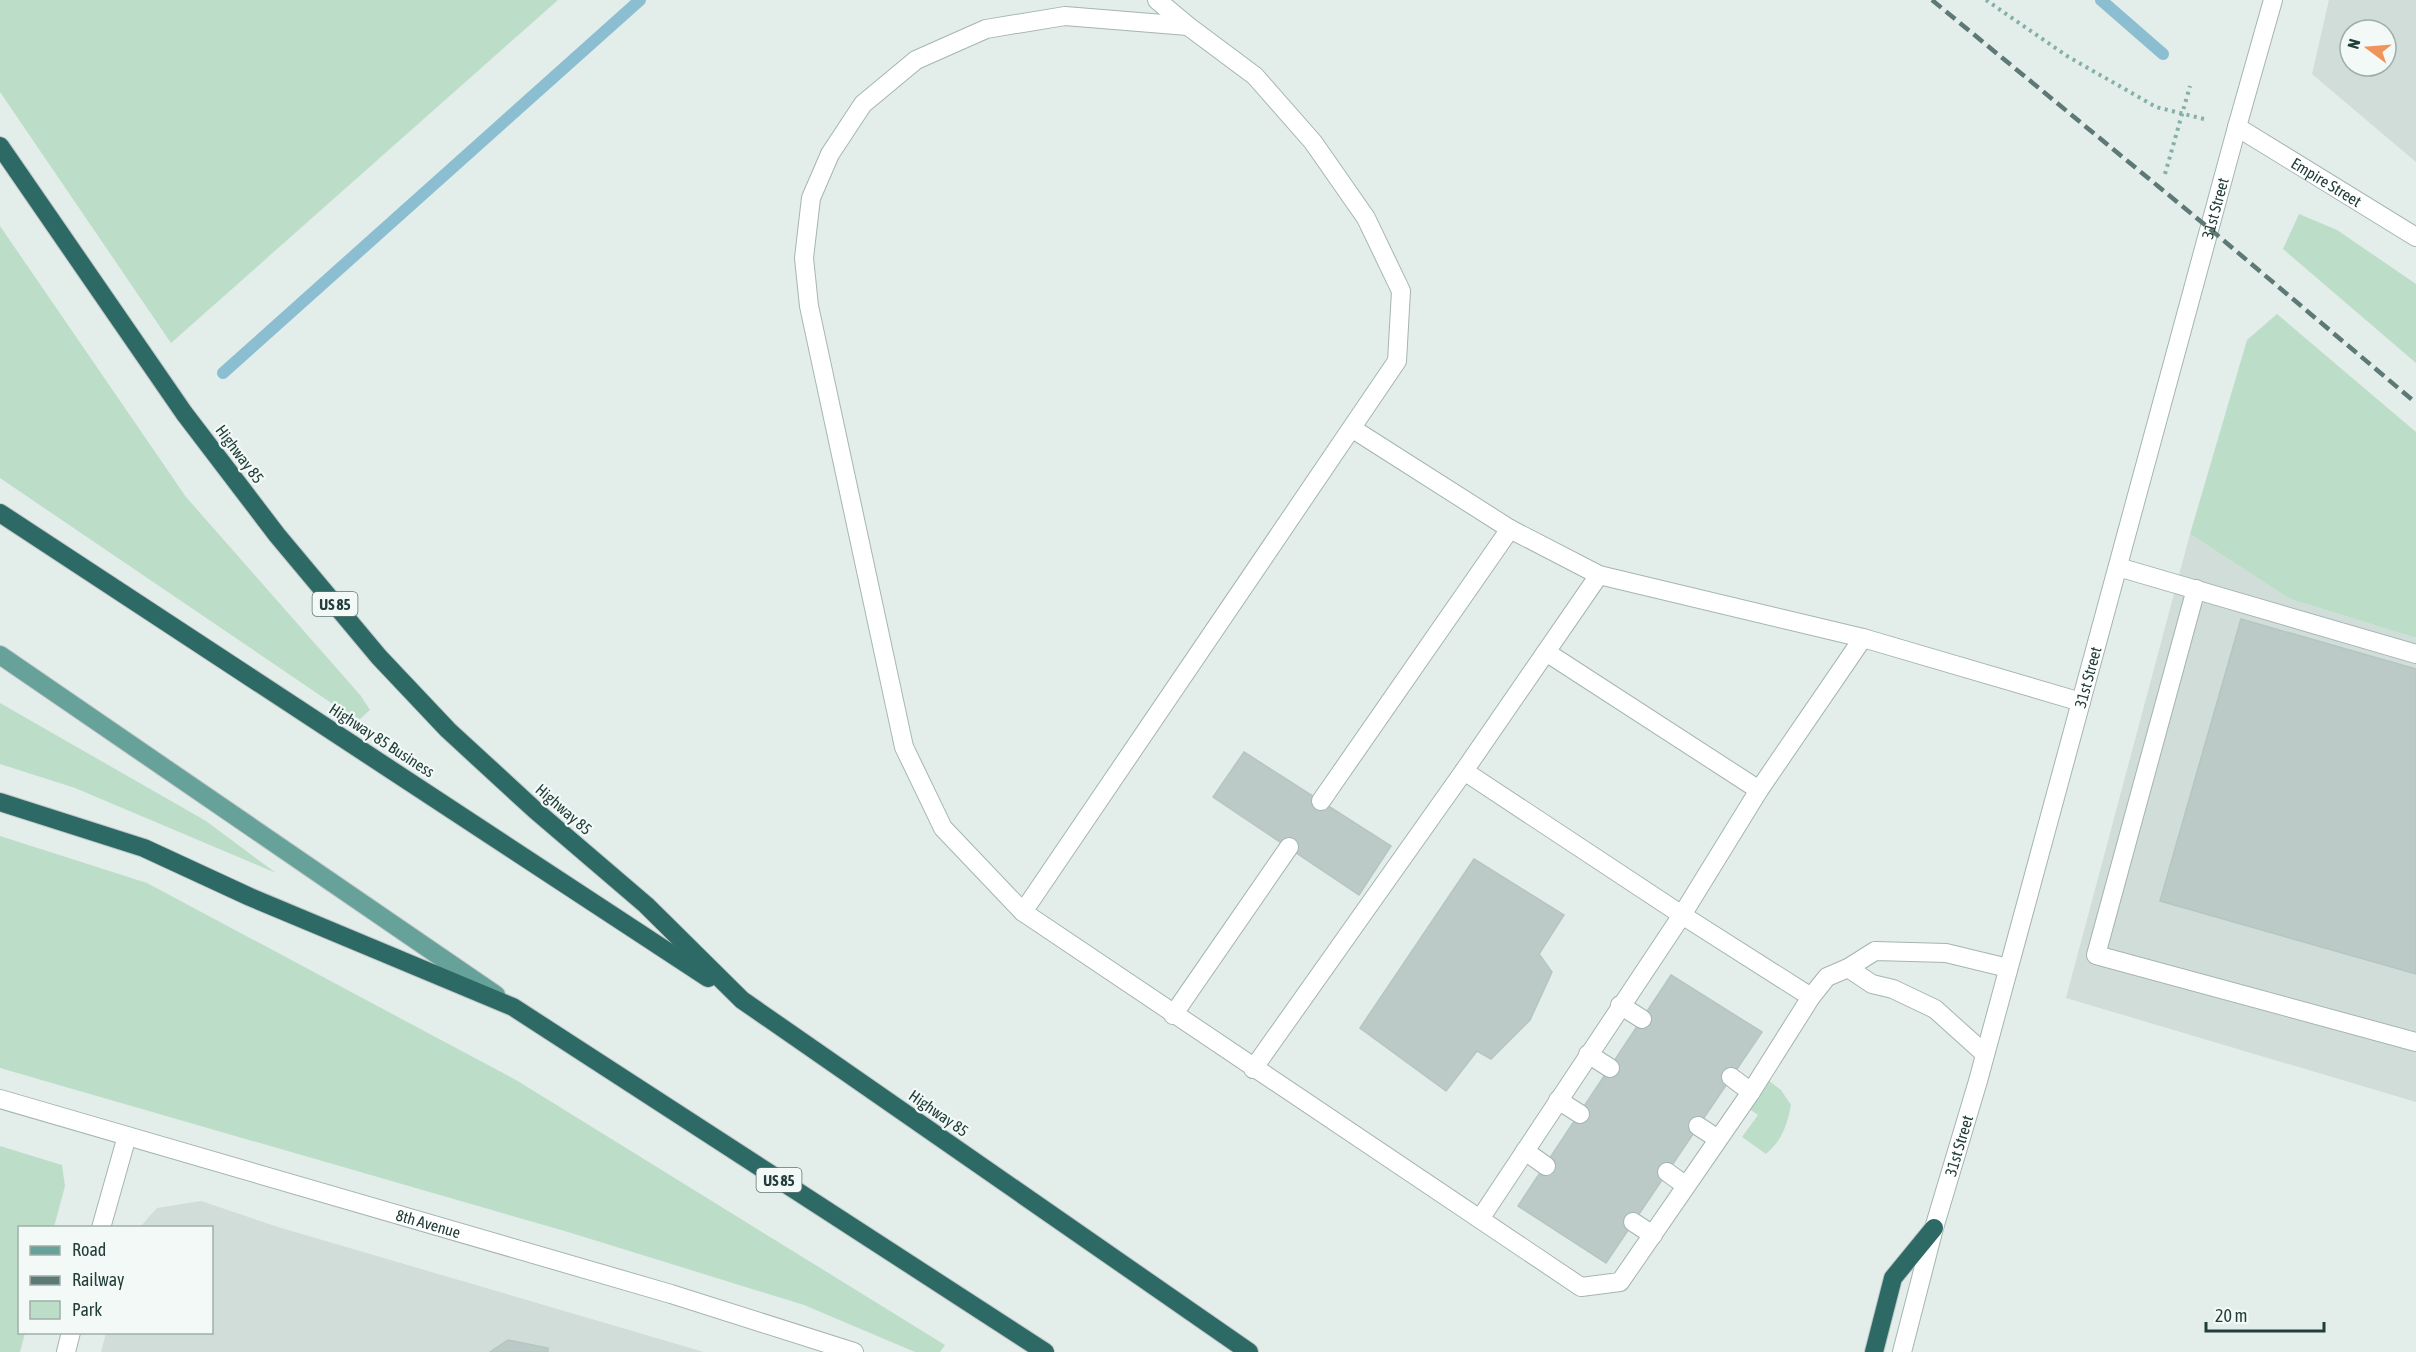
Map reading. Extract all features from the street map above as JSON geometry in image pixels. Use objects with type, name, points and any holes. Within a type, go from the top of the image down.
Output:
[{"type":"highway","name":"Highway 85","points":[[0,146],[184,413],[277,535],[379,657],[448,730],[535,810],[646,905],[742,1000],[1249,1352]]},
{"type":"highway","name":"Highway 85 Business","points":[[0,513],[742,1000]]},
{"type":"highway","name":"US 85","points":[[0,802],[144,848],[250,897],[513,1007],[1045,1352]]},
{"type":"highway","points":[[1874,1352],[1893,1278],[1934,1228]]},
{"type":"main road","points":[[0,655],[513,1007]]},
{"type":"street","points":[[1023,912],[1397,361],[1401,291],[1366,218],[1312,142],[1254,76],[1157,0]]},
{"type":"street","name":"31st Street","points":[[1902,1352],[1934,1228],[1985,1054],[2273,0]]},
{"type":"street","points":[[1188,26],[1065,16],[986,29],[916,60],[863,104],[830,154],[811,198],[804,258],[808,306],[904,747],[943,828],[1023,912],[1173,1015],[1581,1287],[1620,1282],[1751,1092],[1810,997],[1827,977],[1848,968],[1875,951],[1911,950],[1946,953],[2008,968]]},
{"type":"street","name":"Empire Street","points":[[2237,127],[2416,237]]},
{"type":"street","points":[[1353,429],[1510,529],[1599,574],[1863,638],[2081,702]]},
{"type":"street","points":[[1321,801],[1510,529]]},
{"type":"street","points":[[2118,567],[2416,654]]},
{"type":"street","points":[[1254,1069],[1464,771],[1599,574]]},
{"type":"street","points":[[2196,589],[2096,955],[2416,1042]]},
{"type":"street","points":[[1480,1219],[1620,1005],[1682,915],[1759,790],[1863,638]]},
{"type":"street","points":[[1546,652],[1759,790]]},
{"type":"street","points":[[1464,771],[1810,997]]},
{"type":"street","points":[[1173,1015],[1289,847]]},
{"type":"street","points":[[1848,968],[1872,984],[1893,989],[1935,1009],[1985,1054]]},
{"type":"street","points":[[1620,1005],[1642,1019]]},
{"type":"street","points":[[1588,1054],[1610,1068]]},
{"type":"street","points":[[1731,1077],[1751,1092]]},
{"type":"street","name":"8th Avenue","points":[[0,1099],[671,1294],[854,1352]]},
{"type":"street","points":[[1558,1100],[1580,1114]]},
{"type":"street","points":[[1698,1126],[1718,1139]]},
{"type":"street","points":[[101,1226],[127,1136]]},
{"type":"street","points":[[1525,1151],[1546,1166]]},
{"type":"street","points":[[1667,1172],[1686,1185]]},
{"type":"street","points":[[1634,1222],[1653,1235]]},
{"type":"street","points":[[66,1352],[70,1334]]},
{"type":"path","points":[[1986,0],[2067,56],[2156,107],[2237,127]]},
{"type":"path","points":[[2165,174],[2190,86]]},
{"type":"shaded area","points":[[2329,0],[2416,0],[2416,162],[2312,74]]},
{"type":"shaded area","points":[[2190,534],[2290,599],[2416,638],[2416,1102],[2066,998]]},
{"type":"shaded area","points":[[201,1201],[278,1227],[704,1352],[101,1352],[106,1334],[213,1334],[213,1226],[141,1226],[157,1208]]},
{"type":"green space","points":[[0,0],[558,0],[171,343],[0,92]]},
{"type":"green space","points":[[2299,214],[2337,230],[2416,284],[2416,363],[2283,249]]},
{"type":"green space","points":[[0,226],[186,497],[361,696],[370,710],[360,719],[346,713],[0,478]]},
{"type":"green space","points":[[2277,314],[2416,432],[2416,638],[2290,599],[2190,534],[2247,340]]},
{"type":"green space","points":[[0,703],[206,821],[276,873],[75,788],[0,764]]},
{"type":"green space","points":[[0,836],[147,883],[516,1080],[945,1345],[940,1352],[915,1352],[804,1305],[568,1232],[0,1068]]},
{"type":"green space","points":[[1768,1080],[1781,1090],[1791,1105],[1783,1132],[1766,1154],[1742,1137],[1758,1115],[1742,1104]]},
{"type":"green space","points":[[0,1146],[62,1165],[65,1186],[54,1226],[18,1226],[18,1334],[25,1334],[20,1352],[0,1352]]},
{"type":"building","points":[[2241,619],[2416,669],[2416,974],[2160,901]]},
{"type":"building","points":[[1244,752],[1391,846],[1359,895],[1213,797]]},
{"type":"building","points":[[1474,859],[1564,915],[1539,954],[1552,972],[1530,1020],[1491,1059],[1477,1051],[1446,1091],[1360,1028]]},
{"type":"building","points":[[1671,975],[1762,1032],[1606,1263],[1518,1206]]},
{"type":"building","points":[[508,1340],[548,1348],[548,1352],[490,1352]]},
{"type":"waterway","points":[[223,373],[640,0]]},
{"type":"waterway","points":[[2101,0],[2163,54]]},
{"type":"tunnel","points":[[1289,847],[1321,801]]},
{"type":"tunnel","points":[[1642,1019],[1731,1077]]},
{"type":"tunnel","points":[[1610,1068],[1698,1126]]},
{"type":"tunnel","points":[[1580,1114],[1667,1172]]},
{"type":"tunnel","points":[[1546,1166],[1633,1222]]},
{"type":"railway","points":[[1932,0],[2210,229],[2416,403]]}]
